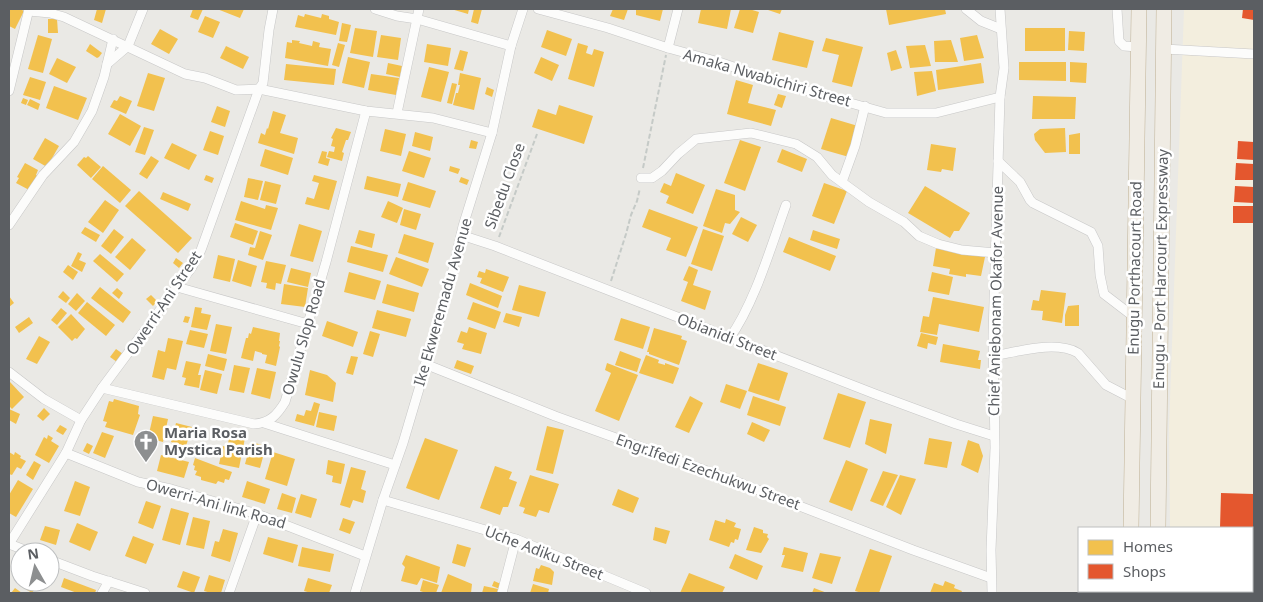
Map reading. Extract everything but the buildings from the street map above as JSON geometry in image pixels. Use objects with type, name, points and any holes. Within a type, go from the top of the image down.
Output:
[{"type":"highway","name":"Enugu Porthacourt Road","points":[[1131,527],[1138,9]]},
{"type":"highway","name":"Enugu - Port Harcourt Expressway","points":[[1158,527],[1164,9]]},
{"type":"street","points":[[107,64],[128,46],[143,9]]},
{"type":"street","name":"Owerri-Ani Street","points":[[9,544],[66,453],[80,420],[192,267],[201,250],[259,89],[263,84],[273,9]]},
{"type":"street","points":[[375,9],[511,46]]},
{"type":"street","points":[[397,113],[419,9]]},
{"type":"street","name":"Ike Ekweremadu Avenue","points":[[355,593],[448,291],[461,235],[492,133],[511,46],[523,9]]},
{"type":"street","name":"Amaka Nwabichiri Street","points":[[538,9],[608,28],[783,84],[886,113],[936,113],[1000,97]]},
{"type":"street","points":[[668,48],[678,9]]},
{"type":"street","points":[[966,9],[981,21],[1001,29]]},
{"type":"street","name":"Chief Aniebonam Okafor Avenue","points":[[992,593],[993,356],[1000,97],[1004,68],[1000,9]]},
{"type":"street","points":[[1117,9],[1119,41],[1124,46],[1138,47]]},
{"type":"street","points":[[9,91],[29,10],[56,14],[185,74],[205,78],[236,90],[259,89],[366,111],[433,118],[492,133]]},
{"type":"street","points":[[9,225],[43,175],[74,142],[92,111],[99,93],[113,39]]},
{"type":"street","points":[[1164,49],[1254,54]]},
{"type":"street","points":[[842,182],[855,146],[858,126],[865,106]]},
{"type":"street","name":"Owulu Slop Road","points":[[264,423],[272,418],[284,402],[308,324],[366,111]]},
{"type":"street","points":[[641,178],[652,178],[662,171],[696,139],[751,133],[796,144],[817,157],[832,175],[869,202],[904,222],[919,236],[938,244],[962,250],[996,253]]},
{"type":"street","points":[[998,160],[1020,182],[1033,203],[1091,232],[1098,246],[1100,275],[1104,294],[1134,317]]},
{"type":"street","points":[[729,338],[739,324],[753,292],[786,205]]},
{"type":"street","name":"Obianidi Street","points":[[461,235],[495,246],[729,338],[956,424],[994,436]]},
{"type":"street","points":[[177,287],[308,324]]},
{"type":"street","points":[[993,356],[1045,348],[1072,350],[1078,353],[1106,385],[1133,399]]},
{"type":"street","name":"Engr.Ifedi Ezechukwu Street","points":[[425,364],[555,416],[735,481],[913,550],[992,578]]},
{"type":"street","points":[[9,372],[44,399],[80,420]]},
{"type":"street","points":[[102,388],[254,424],[264,423],[395,465]]},
{"type":"street","name":"Owerri-Ani link Road","points":[[66,453],[138,482],[171,489],[257,514],[365,556]]},
{"type":"street","name":"Uche Adiku Street","points":[[383,500],[516,539],[646,593]]},
{"type":"street","points":[[229,593],[257,514]]},
{"type":"street","points":[[502,593],[516,539]]},
{"type":"street","points":[[60,564],[145,593]]},
{"type":"street","points":[[102,593],[109,581]]},
{"type":"path","points":[[609,290],[630,215],[637,202],[668,48]]},
{"type":"path","name":"Sibedu Close","points":[[495,246],[537,134]]},
{"type":"shaded area","points":[[1184,9],[1254,9],[1254,593],[1170,593],[1253,592],[1253,527],[1170,527],[1169,428]]},
{"type":"place","name":"Maria Rosa Mystica Parish","points":[[146,463]]}]
